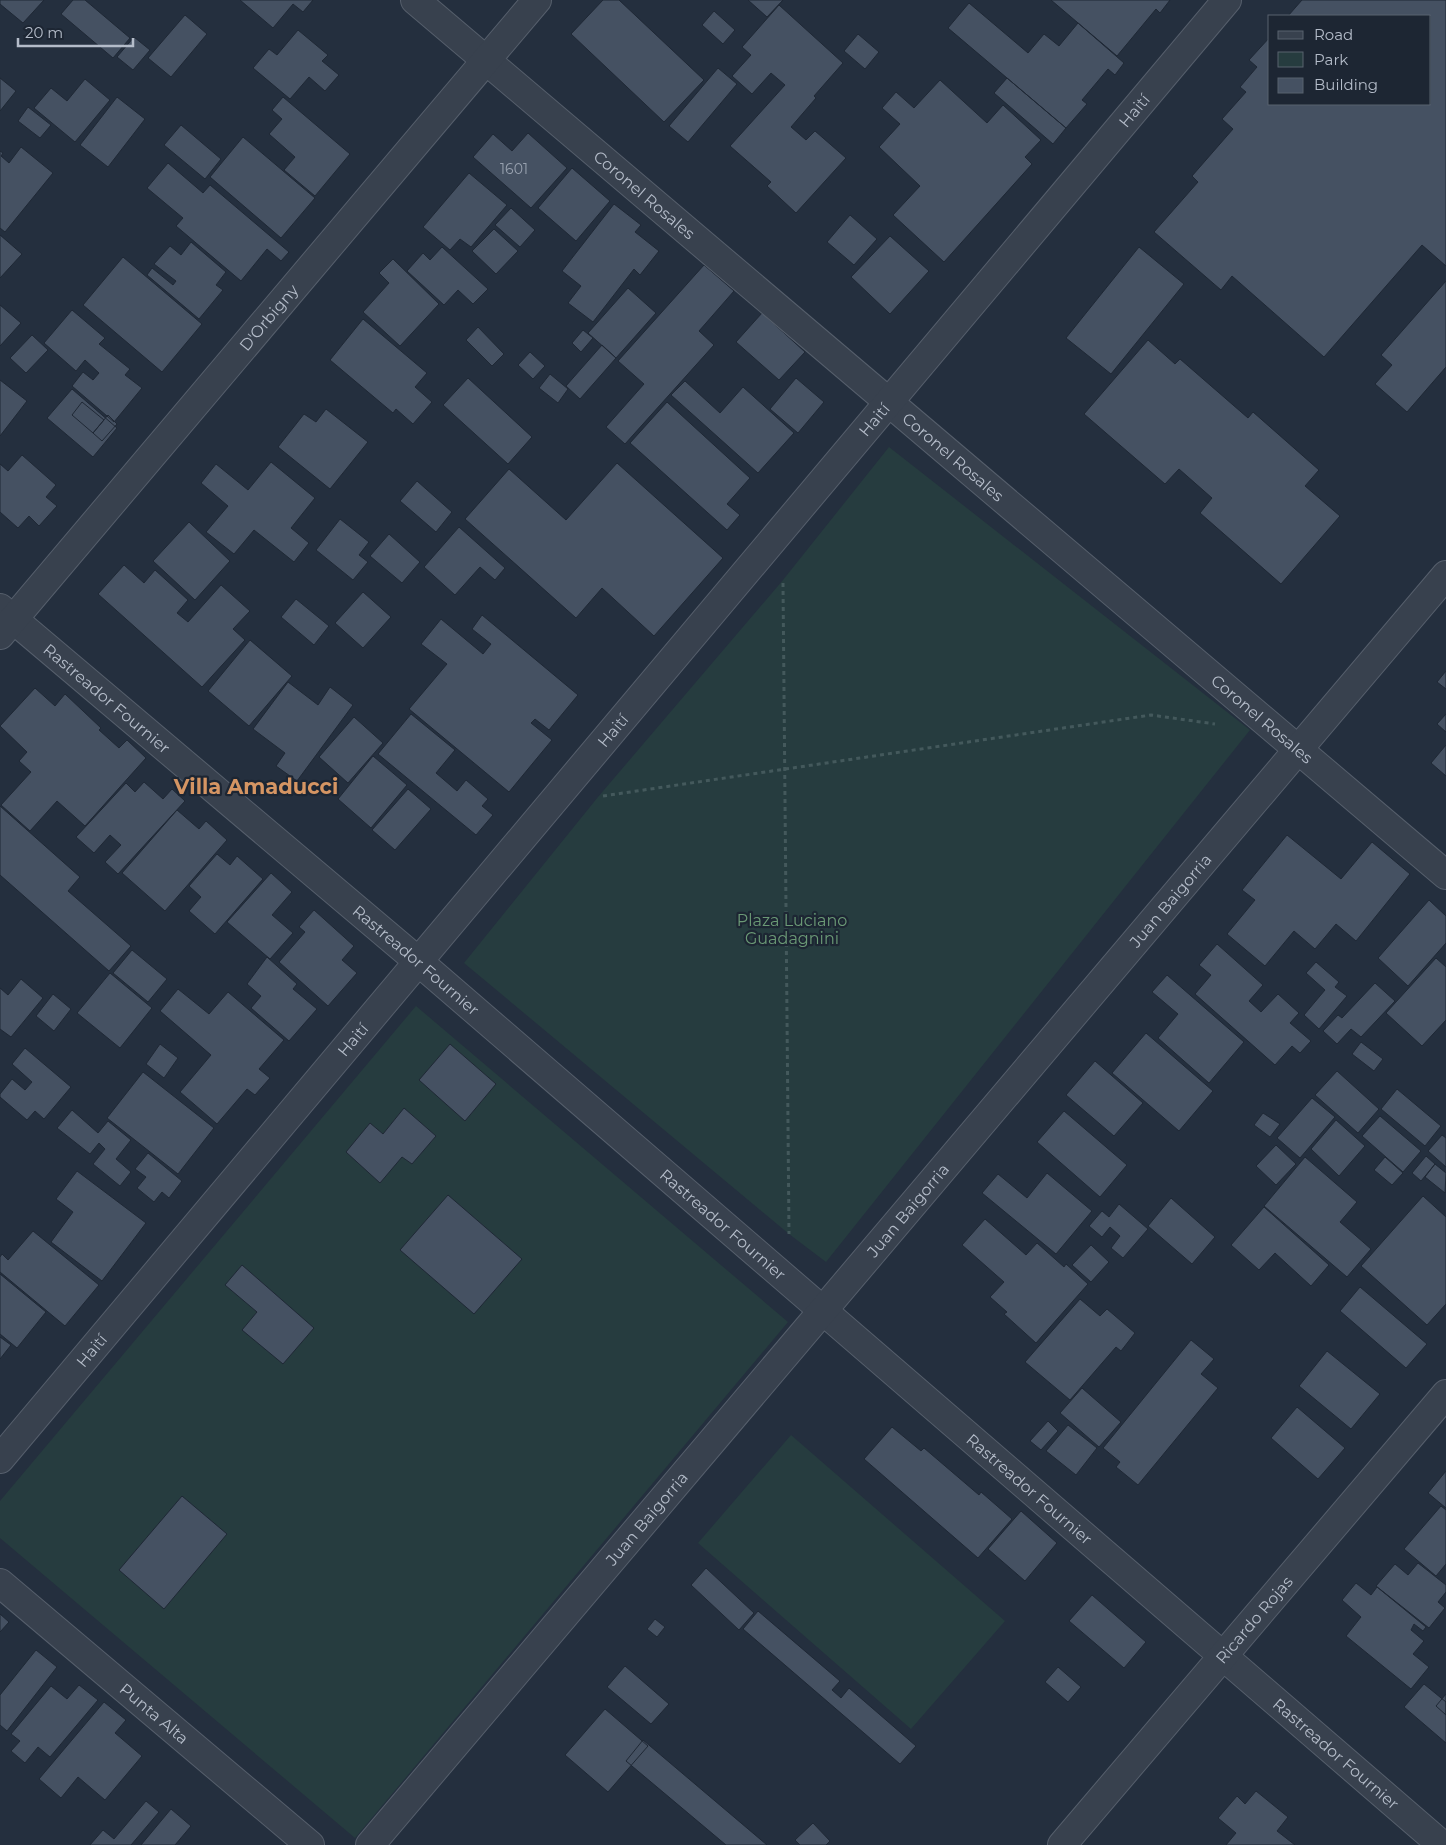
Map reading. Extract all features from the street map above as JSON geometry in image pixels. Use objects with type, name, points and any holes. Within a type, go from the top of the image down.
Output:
[{"type":"street","name":"Coronel Rosales","points":[[415,0],[1446,875]]},
{"type":"street","name":"D'Orbigny","points":[[4,621],[537,0]]},
{"type":"street","name":"Haití","points":[[0,1459],[1227,0]]},
{"type":"street","name":"Juan Baigorria","points":[[370,1845],[1446,575]]},
{"type":"street","name":"Rastreador Fournier","points":[[4,621],[419,962],[1442,1845]]},
{"type":"street","name":"Ricardo Rojas","points":[[1062,1845],[1446,1394]]},
{"type":"street","name":"Punta Alta","points":[[0,1583],[310,1845]]},
{"type":"path","points":[[782,580],[789,1234]]},
{"type":"path","points":[[598,797],[1151,715],[1220,725]]},
{"type":"green space","name":"Plaza Luciano Guadagnini","points":[[889,447],[1250,730],[826,1262],[789,1234],[464,963],[598,797],[783,580]]},
{"type":"green space","points":[[416,1006],[788,1322],[355,1838],[0,1538],[0,1501]]},
{"type":"green space","points":[[791,1435],[1005,1621],[911,1729],[698,1543]]},
{"type":"building","points":[[0,0],[44,0],[23,23],[0,4]]},
{"type":"building","points":[[73,0],[85,0],[130,38],[113,58],[61,14]]},
{"type":"building","points":[[240,0],[313,0],[303,12],[293,4],[273,28]]},
{"type":"building","points":[[603,0],[619,0],[704,80],[664,122],[571,34]]},
{"type":"building","points":[[748,0],[783,0],[767,17]]},
{"type":"building","points":[[1051,0],[1170,0],[1160,13],[1156,9],[1117,56]]},
{"type":"building","points":[[1302,0],[1446,0],[1446,266],[1422,245],[1324,357],[1232,276],[1221,290],[1154,232],[1198,182],[1192,176],[1233,129],[1222,119],[1246,92],[1240,87],[1257,67],[1249,60],[1268,39],[1268,105],[1431,105],[1431,15],[1289,15]]},
{"type":"building","points":[[969,3],[1028,53],[1044,34],[1059,46],[1078,23],[1124,63],[1115,75],[1108,69],[1082,100],[1087,104],[1066,128],[948,28]]},
{"type":"building","points":[[779,5],[843,63],[814,96],[816,98],[791,127],[806,140],[815,131],[846,158],[796,213],[767,186],[771,182],[730,146],[785,85],[771,73],[752,94],[732,76],[751,55],[742,47]]},
{"type":"building","points":[[714,11],[735,30],[723,44],[702,25]]},
{"type":"building","points":[[185,15],[207,34],[171,77],[148,58]]},
{"type":"building","points":[[298,30],[328,55],[322,61],[339,75],[325,91],[309,77],[290,99],[253,68],[269,49],[277,55]]},
{"type":"building","points":[[858,34],[879,52],[865,69],[844,51]]},
{"type":"building","points":[[134,37],[150,50],[133,70],[117,57]]},
{"type":"building","points":[[718,68],[737,84],[688,142],[669,126]]},
{"type":"building","points":[[0,78],[16,91],[0,111]]},
{"type":"building","points":[[1007,78],[1066,128],[1053,144],[994,93]]},
{"type":"building","points":[[85,79],[110,100],[75,142],[34,108],[51,88],[67,101]]},
{"type":"building","points":[[940,80],[987,123],[1003,105],[1041,140],[1025,157],[1032,164],[944,262],[893,215],[920,186],[879,147],[900,124],[882,108],[896,92],[914,108]]},
{"type":"building","points":[[117,97],[145,119],[108,167],[80,145]]},
{"type":"building","points":[[283,97],[350,154],[315,196],[284,170],[295,157],[269,134],[282,119],[272,110]]},
{"type":"building","points":[[28,107],[51,125],[40,138],[18,121]]},
{"type":"building","points":[[181,125],[221,159],[205,179],[164,145]]},
{"type":"building","points":[[528,133],[567,168],[531,208],[473,157],[493,134],[512,151]]},
{"type":"building","points":[[243,137],[315,198],[281,238],[210,177]]},
{"type":"building","points":[[21,147],[53,173],[5,232],[0,228],[0,151],[3,153],[1,156],[9,163]]},
{"type":"building","points":[[168,163],[203,193],[210,185],[289,252],[281,261],[267,249],[241,281],[176,226],[183,218],[147,188]]},
{"type":"building","points":[[572,168],[610,201],[576,241],[538,208]]},
{"type":"building","points":[[469,173],[507,205],[471,247],[460,239],[450,250],[423,227]]},
{"type":"building","points":[[614,204],[641,225],[635,232],[659,251],[640,275],[634,269],[593,322],[568,303],[581,286],[562,271]]},
{"type":"building","points":[[511,208],[535,230],[520,247],[495,225]]},
{"type":"building","points":[[850,215],[877,239],[854,265],[827,242]]},
{"type":"building","points":[[494,229],[518,251],[496,274],[472,251]]},
{"type":"building","points":[[0,235],[22,254],[0,278]]},
{"type":"building","points":[[890,236],[929,271],[890,314],[851,277]]},
{"type":"building","points":[[191,242],[226,272],[216,285],[223,290],[199,319],[147,275],[152,268],[173,285],[176,281],[154,264],[170,246],[181,255]]},
{"type":"building","points":[[442,247],[488,289],[473,304],[458,290],[444,305],[407,271],[423,253],[430,260]]},
{"type":"building","points":[[1139,247],[1184,284],[1111,374],[1066,338]]},
{"type":"building","points":[[123,257],[202,324],[162,372],[83,305]]},
{"type":"building","points":[[393,259],[439,304],[400,346],[363,312],[389,283],[379,273]]},
{"type":"building","points":[[704,265],[734,291],[699,331],[714,345],[625,444],[606,427],[644,384],[618,361]]},
{"type":"building","points":[[1446,281],[1446,367],[1407,412],[1375,384],[1392,365],[1381,355]]},
{"type":"building","points":[[628,288],[656,313],[616,358],[588,333]]},
{"type":"building","points":[[0,305],[21,323],[0,346]]},
{"type":"building","points":[[72,310],[105,338],[99,344],[130,369],[125,375],[142,388],[114,422],[72,386],[83,372],[93,380],[99,373],[85,360],[76,371],[44,343]]},
{"type":"building","points":[[762,313],[805,352],[779,380],[736,342]]},
{"type":"building","points":[[363,319],[427,373],[415,387],[432,402],[413,424],[396,409],[393,413],[330,360]]},
{"type":"building","points":[[478,327],[504,354],[492,366],[466,340]]},
{"type":"building","points":[[583,330],[593,338],[581,352],[572,343]]},
{"type":"building","points":[[32,335],[48,350],[26,373],[10,358]]},
{"type":"building","points":[[1148,340],[1175,364],[1180,359],[1248,418],[1253,412],[1319,470],[1305,486],[1340,516],[1281,584],[1200,513],[1212,498],[1179,469],[1165,484],[1084,414]]},
{"type":"building","points":[[602,345],[616,358],[580,399],[566,386]]},
{"type":"building","points":[[530,352],[545,366],[533,379],[518,365]]},
{"type":"building","points":[[550,374],[568,389],[558,403],[539,388]]},
{"type":"building","points":[[468,378],[532,437],[508,464],[443,405]]},
{"type":"building","points":[[796,378],[824,402],[798,433],[770,409]]},
{"type":"building","points":[[0,380],[27,401],[0,436]]},
{"type":"building","points":[[685,381],[720,413],[743,387],[794,433],[758,473],[671,395]]},
{"type":"building","points":[[72,389],[117,428],[93,457],[47,418]]},
{"type":"building","points":[[82,402],[104,420],[93,433],[72,415]]},
{"type":"building","points":[[667,402],[750,478],[727,504],[740,515],[727,530],[630,443]]},
{"type":"building","points":[[326,409],[368,442],[330,489],[278,447],[304,414],[316,422]]},
{"type":"building","points":[[108,415],[117,424],[102,441],[93,433]]},
{"type":"building","points":[[22,455],[56,485],[46,497],[57,506],[39,526],[29,516],[18,528],[0,512],[0,464],[8,471]]},
{"type":"building","points":[[271,462],[315,498],[291,528],[309,543],[294,562],[254,530],[234,554],[206,532],[228,506],[201,483],[216,464],[248,490]]},
{"type":"building","points":[[617,463],[723,558],[654,636],[602,588],[576,618],[465,519],[509,469],[566,520]]},
{"type":"building","points":[[417,481],[452,512],[436,532],[400,501]]},
{"type":"building","points":[[340,519],[369,542],[359,555],[368,562],[353,580],[316,550]]},
{"type":"building","points":[[189,522],[230,561],[195,600],[153,561]]},
{"type":"building","points":[[459,527],[505,568],[495,580],[480,567],[455,595],[424,567]]},
{"type":"building","points":[[389,534],[420,562],[402,583],[370,556]]},
{"type":"building","points":[[124,565],[144,583],[155,570],[188,600],[177,613],[188,622],[221,585],[250,611],[233,629],[245,640],[202,687],[98,594]]},
{"type":"building","points":[[363,592],[391,617],[363,648],[335,623]]},
{"type":"building","points":[[296,599],[329,626],[314,645],[281,617]]},
{"type":"building","points":[[482,615],[578,695],[549,730],[535,719],[531,723],[552,740],[509,792],[409,709],[447,664],[421,644],[441,619],[483,654],[491,644],[472,629]]},
{"type":"building","points":[[250,640],[292,676],[249,726],[208,691]]},
{"type":"building","points":[[1446,671],[1446,689],[1437,682]]},
{"type":"building","points":[[288,682],[318,705],[330,687],[353,705],[297,781],[276,766],[285,753],[253,729]]},
{"type":"building","points":[[35,688],[55,706],[65,694],[119,748],[127,740],[146,758],[85,826],[57,801],[30,831],[1,805],[31,772],[19,761],[27,752],[0,726]]},
{"type":"building","points":[[411,714],[455,750],[436,773],[457,791],[466,780],[488,799],[482,806],[493,815],[476,835],[378,754]]},
{"type":"building","points":[[1446,714],[1446,732],[1437,724]]},
{"type":"building","points":[[354,717],[383,743],[348,783],[319,757]]},
{"type":"building","points":[[1446,745],[1446,776],[1431,763]]},
{"type":"building","points":[[373,756],[407,785],[371,828],[338,799]]},
{"type":"building","points":[[144,782],[163,799],[172,789],[185,801],[118,874],[105,862],[121,845],[110,835],[94,853],[76,837],[126,783],[135,792]]},
{"type":"building","points":[[408,789],[431,809],[395,850],[372,830]]},
{"type":"building","points":[[0,806],[80,877],[68,891],[131,946],[109,971],[0,875]]},
{"type":"building","points":[[177,810],[199,829],[206,821],[227,840],[165,911],[122,873]]},
{"type":"building","points":[[1287,835],[1341,879],[1372,842],[1410,874],[1356,941],[1336,924],[1315,949],[1294,931],[1265,966],[1227,934],[1255,900],[1242,890]]},
{"type":"building","points":[[217,854],[230,865],[237,856],[263,879],[215,934],[189,911],[201,897],[189,886]]},
{"type":"building","points":[[271,873],[292,892],[272,915],[293,933],[270,959],[227,922]]},
{"type":"building","points":[[1429,900],[1446,916],[1446,943],[1408,986],[1378,958]]},
{"type":"building","points":[[314,910],[354,946],[342,960],[357,973],[328,1006],[279,962],[305,932],[299,927]]},
{"type":"building","points":[[1217,944],[1263,985],[1249,1001],[1261,1012],[1278,994],[1299,1013],[1290,1023],[1311,1041],[1300,1053],[1292,1046],[1275,1065],[1195,994],[1211,975],[1199,965]]},
{"type":"building","points":[[132,950],[167,979],[148,1002],[113,973]]},
{"type":"building","points":[[267,957],[297,984],[293,989],[317,1009],[289,1041],[251,1008],[261,996],[247,984]]},
{"type":"building","points":[[1436,958],[1446,967],[1446,1020],[1422,1046],[1386,1013]]},
{"type":"building","points":[[1316,962],[1339,982],[1335,987],[1347,996],[1319,1029],[1304,1015],[1325,990],[1306,973]]},
{"type":"building","points":[[110,973],[152,1008],[120,1048],[77,1013]]},
{"type":"building","points":[[1167,975],[1244,1042],[1209,1083],[1158,1038],[1178,1014],[1152,992]]},
{"type":"building","points":[[21,979],[43,998],[11,1037],[0,1029],[0,988],[8,995]]},
{"type":"building","points":[[1375,983],[1395,1001],[1361,1037],[1351,1029],[1337,1044],[1323,1031],[1338,1015],[1342,1018]]},
{"type":"building","points":[[178,989],[209,1014],[228,992],[284,1040],[259,1069],[270,1078],[255,1095],[247,1089],[217,1124],[180,1092],[211,1055],[160,1011]]},
{"type":"building","points":[[53,994],[71,1009],[54,1031],[36,1016]]},
{"type":"building","points":[[1146,1033],[1213,1091],[1179,1131],[1112,1073]]},
{"type":"building","points":[[1361,1042],[1383,1059],[1374,1071],[1352,1054]]},
{"type":"building","points":[[160,1044],[178,1058],[164,1078],[146,1064]]},
{"type":"building","points":[[450,1044],[496,1084],[465,1121],[419,1080]]},
{"type":"building","points":[[25,1048],[71,1087],[44,1119],[35,1111],[27,1120],[0,1097],[0,1094],[12,1079],[25,1090],[32,1082],[12,1064]]},
{"type":"building","points":[[1095,1061],[1143,1103],[1114,1136],[1066,1095]]},
{"type":"building","points":[[1337,1071],[1379,1109],[1358,1133],[1315,1095]]},
{"type":"building","points":[[143,1072],[214,1128],[178,1174],[107,1118]]},
{"type":"building","points":[[1397,1089],[1441,1126],[1425,1146],[1381,1109]]},
{"type":"building","points":[[1312,1098],[1335,1117],[1300,1158],[1277,1138]]},
{"type":"building","points":[[404,1108],[436,1136],[412,1164],[402,1157],[380,1183],[346,1152],[370,1123],[383,1134]]},
{"type":"building","points":[[72,1110],[98,1133],[108,1121],[131,1140],[116,1159],[131,1172],[120,1186],[93,1164],[105,1149],[99,1143],[90,1154],[57,1128]]},
{"type":"building","points":[[1064,1111],[1127,1165],[1100,1197],[1037,1142]]},
{"type":"building","points":[[1263,1113],[1280,1124],[1270,1137],[1254,1125]]},
{"type":"building","points":[[1380,1116],[1421,1151],[1403,1172],[1362,1136]]},
{"type":"building","points":[[1336,1120],[1365,1146],[1339,1176],[1311,1149]]},
{"type":"building","points":[[1442,1135],[1446,1138],[1446,1167],[1428,1151]]},
{"type":"building","points":[[1276,1145],[1296,1164],[1276,1185],[1256,1166]]},
{"type":"building","points":[[148,1153],[182,1181],[169,1198],[162,1192],[154,1202],[137,1188],[146,1177],[135,1169]]},
{"type":"building","points":[[1426,1156],[1435,1164],[1421,1181],[1412,1173]]},
{"type":"building","points":[[1305,1157],[1357,1202],[1340,1222],[1371,1249],[1347,1277],[1264,1206]]},
{"type":"building","points":[[1385,1157],[1403,1173],[1392,1185],[1374,1170]]},
{"type":"building","points":[[1435,1164],[1446,1173],[1445,1193],[1425,1177]]},
{"type":"building","points":[[77,1171],[146,1223],[102,1281],[51,1242],[73,1212],[56,1199]]},
{"type":"building","points":[[1047,1173],[1092,1211],[1056,1254],[982,1193],[998,1174],[1027,1198]]},
{"type":"building","points":[[448,1195],[522,1259],[474,1314],[400,1250]]},
{"type":"building","points":[[1423,1196],[1446,1217],[1446,1304],[1427,1325],[1361,1266]]},
{"type":"building","points":[[1171,1198],[1215,1237],[1192,1264],[1148,1226]]},
{"type":"building","points":[[1119,1204],[1148,1229],[1123,1258],[1111,1248],[1120,1236],[1110,1227],[1102,1237],[1089,1226],[1102,1211],[1109,1217]]},
{"type":"building","points":[[1264,1207],[1329,1265],[1311,1286],[1275,1253],[1259,1270],[1231,1245]]},
{"type":"building","points":[[985,1219],[1026,1255],[1037,1243],[1064,1267],[1066,1264],[1088,1284],[1036,1343],[1004,1314],[1007,1312],[990,1297],[1004,1282],[962,1245]]},
{"type":"building","points":[[33,1231],[99,1285],[65,1326],[0,1272],[0,1257],[2,1254],[8,1260]]},
{"type":"building","points":[[1091,1245],[1109,1262],[1091,1282],[1072,1265]]},
{"type":"building","points":[[242,1265],[314,1328],[283,1364],[242,1330],[257,1312],[225,1285]]},
{"type":"building","points":[[0,1274],[46,1312],[17,1348],[0,1334]]},
{"type":"building","points":[[1360,1287],[1427,1344],[1406,1368],[1340,1311]]},
{"type":"building","points":[[1080,1299],[1100,1316],[1107,1309],[1135,1333],[1121,1351],[1116,1347],[1070,1400],[1025,1362]]},
{"type":"building","points":[[0,1337],[11,1345],[0,1359]]},
{"type":"building","points":[[1191,1340],[1214,1359],[1201,1374],[1218,1388],[1138,1485],[1116,1467],[1120,1462],[1103,1448]]},
{"type":"building","points":[[1327,1351],[1380,1394],[1351,1429],[1299,1386]]},
{"type":"building","points":[[1082,1388],[1121,1422],[1099,1447],[1060,1413]]},
{"type":"building","points":[[1297,1407],[1345,1448],[1318,1479],[1271,1438]]},
{"type":"building","points":[[1048,1421],[1058,1431],[1041,1450],[1030,1441]]},
{"type":"building","points":[[1068,1425],[1097,1448],[1076,1475],[1046,1451]]},
{"type":"building","points":[[892,1427],[921,1451],[924,1448],[979,1495],[981,1492],[1012,1519],[978,1558],[864,1459]]},
{"type":"building","points":[[1446,1471],[1446,1508],[1428,1493]]},
{"type":"building","points":[[182,1496],[227,1534],[164,1609],[119,1570]]},
{"type":"building","points":[[1441,1506],[1446,1510],[1446,1564],[1436,1576],[1404,1549]]},
{"type":"building","points":[[1021,1511],[1057,1543],[1025,1581],[988,1549]]},
{"type":"building","points":[[1418,1563],[1446,1585],[1446,1592],[1438,1602],[1445,1608],[1429,1628],[1376,1586],[1395,1564],[1408,1575]]},
{"type":"building","points":[[706,1568],[754,1613],[739,1630],[691,1585]]},
{"type":"building","points":[[1356,1583],[1371,1595],[1377,1587],[1426,1627],[1423,1631],[1414,1624],[1411,1630],[1424,1641],[1413,1654],[1429,1667],[1411,1689],[1346,1636],[1361,1617],[1342,1600]]},
{"type":"building","points":[[1092,1595],[1146,1642],[1124,1668],[1069,1621]]},
{"type":"building","points":[[758,1611],[840,1681],[832,1690],[841,1698],[849,1688],[916,1746],[900,1764],[743,1629]]},
{"type":"building","points":[[0,1614],[9,1622],[0,1632]]},
{"type":"building","points":[[655,1619],[665,1627],[657,1637],[647,1629]]},
{"type":"building","points":[[36,1650],[57,1667],[7,1731],[0,1725],[0,1695]]},
{"type":"building","points":[[625,1666],[669,1704],[651,1724],[607,1687]]},
{"type":"building","points":[[1058,1667],[1081,1687],[1068,1702],[1045,1682]]},
{"type":"building","points":[[1424,1684],[1446,1702],[1446,1743],[1404,1707]]},
{"type":"building","points":[[79,1685],[98,1700],[50,1757],[38,1747],[25,1763],[11,1751],[20,1741],[11,1734],[51,1686],[67,1699]]},
{"type":"building","points":[[1446,1694],[1446,1715],[1436,1706]]},
{"type":"building","points":[[104,1702],[126,1720],[115,1733],[142,1756],[105,1800],[78,1777],[61,1798],[39,1779]]},
{"type":"building","points":[[605,1709],[648,1746],[608,1792],[565,1755]]},
{"type":"building","points":[[643,1740],[767,1845],[726,1845],[626,1761]]},
{"type":"building","points":[[1256,1791],[1288,1817],[1277,1831],[1295,1845],[1226,1845],[1236,1833],[1218,1818],[1237,1796],[1245,1804]]},
{"type":"building","points":[[146,1801],[159,1812],[131,1845],[90,1845],[103,1830],[114,1839]]},
{"type":"building","points":[[171,1809],[191,1826],[175,1845],[141,1845]]},
{"type":"building","points":[[813,1823],[830,1841],[826,1845],[800,1845],[795,1840]]},
{"type":"district","name":"Villa Amaducci","points":[[256,787]]}]
